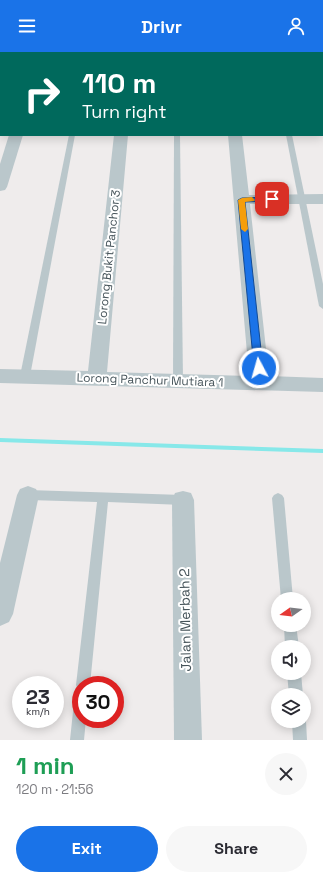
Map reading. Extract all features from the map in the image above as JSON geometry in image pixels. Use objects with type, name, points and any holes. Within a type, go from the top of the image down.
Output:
[{"type":"street","points":[[0,187],[4,158],[15,136]]},
{"type":"street","name":"Lorong Bukit Panchor 3","points":[[97,379],[121,136]]},
{"type":"street","points":[[235,136],[260,384]]},
{"type":"street","points":[[242,200],[323,199]]},
{"type":"street","name":"Lorong Panchur Mutiara 1","points":[[0,376],[323,385]]},
{"type":"street","points":[[1,605],[28,495]]},
{"type":"street","name":"Jalan Merbah 2","points":[[183,500],[188,740]]},
{"type":"lane","points":[[25,376],[72,136]]},
{"type":"lane","points":[[177,136],[178,381]]},
{"type":"lane","points":[[289,136],[323,306]]},
{"type":"lane","points":[[28,495],[183,500]]},
{"type":"lane","points":[[84,676],[103,498]]},
{"type":"lane","points":[[278,498],[286,592]]},
{"type":"lane","points":[[77,740],[78,728]]},
{"type":"lane","points":[[299,728],[300,740]]},
{"type":"waterway","points":[[0,440],[323,451]]},
{"type":"slow traffic","points":[[245,229],[242,200],[252,200]]},
{"type":"route","points":[[259,368],[242,200],[272,199]]}]
